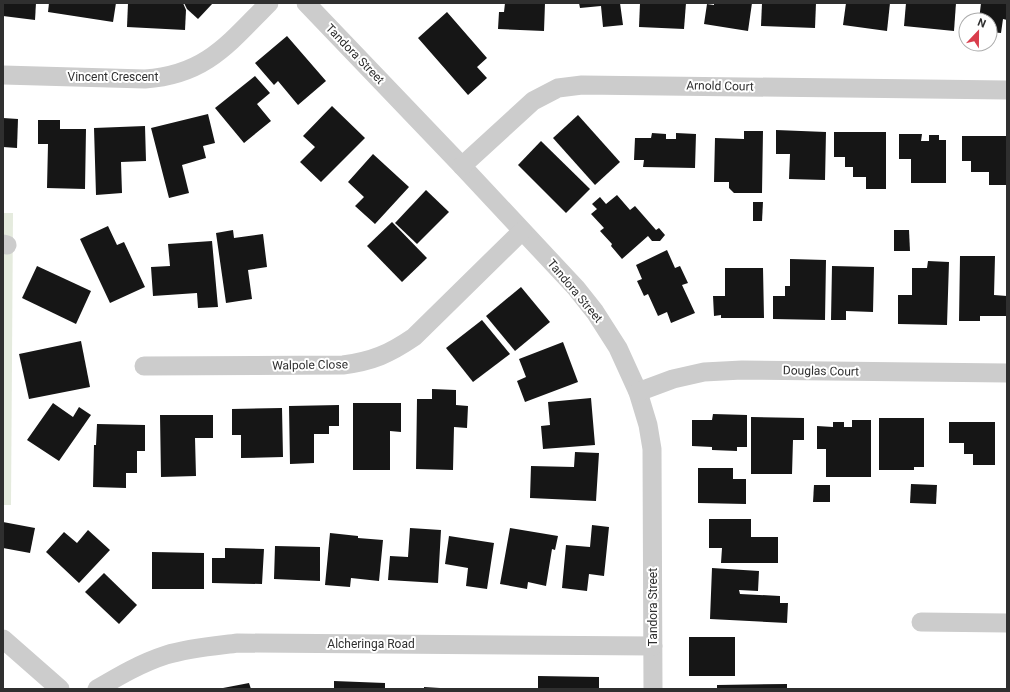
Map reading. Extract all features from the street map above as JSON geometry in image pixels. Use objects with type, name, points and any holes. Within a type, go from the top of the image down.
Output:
[{"type":"street","name":"Vincent Crescent","points":[[3,75],[145,79],[173,75],[186,71],[208,60],[221,50],[269,3]]},
{"type":"street","name":"Tandora Street","points":[[306,3],[576,288],[595,312],[618,348],[638,392],[648,425],[652,449],[653,689]]},
{"type":"street","name":"Arnold Court","points":[[462,166],[533,101],[558,88],[582,85],[1007,90]]},
{"type":"street","name":"Walpole Close","points":[[144,366],[343,365],[361,363],[377,358],[394,351],[414,337],[522,231]]},
{"type":"street","name":"Douglas Court","points":[[638,392],[673,379],[704,372],[742,370],[1007,373]]},
{"type":"street","points":[[921,622],[1007,623]]},
{"type":"street","points":[[3,639],[60,689]]},
{"type":"street","name":"Alcheringa Road","points":[[97,689],[140,665],[166,655],[238,643],[653,646]]},
{"type":"shaded area","points":[[3,213],[13,213],[11,505],[3,505]]},
{"type":"building","points":[[3,3],[36,3],[35,20],[3,16]]},
{"type":"building","points":[[49,3],[116,3],[113,22],[48,12]]},
{"type":"building","points":[[128,3],[183,3],[186,10],[185,30],[127,27]]},
{"type":"building","points":[[184,3],[213,3],[198,19],[187,9]]},
{"type":"building","points":[[505,3],[545,3],[544,31],[498,29],[499,12],[504,12]]},
{"type":"building","points":[[579,3],[620,3],[623,25],[603,27],[601,6],[580,8]]},
{"type":"building","points":[[640,3],[686,3],[684,29],[639,27]]},
{"type":"building","points":[[714,3],[752,3],[748,31],[704,24],[707,4],[714,5]]},
{"type":"building","points":[[762,3],[816,3],[815,28],[761,26]]},
{"type":"building","points":[[846,3],[890,3],[887,31],[843,25]]},
{"type":"building","points":[[906,3],[956,3],[954,31],[904,26]]},
{"type":"building","points":[[981,3],[1007,3],[1007,20],[1003,19],[1001,33],[998,33],[998,12],[980,12]]},
{"type":"building","points":[[447,12],[487,58],[477,67],[487,78],[468,95],[418,38]]},
{"type":"building","points":[[287,36],[326,81],[298,105],[278,81],[274,85],[255,63]]},
{"type":"building","points":[[255,76],[270,93],[257,104],[271,121],[244,143],[215,108]]},
{"type":"building","points":[[332,106],[365,138],[321,182],[300,162],[315,147],[303,136]]},
{"type":"building","points":[[208,114],[215,143],[203,146],[206,158],[182,165],[189,193],[169,198],[151,128]]},
{"type":"building","points":[[578,115],[620,162],[595,185],[553,138]]},
{"type":"building","points":[[3,118],[18,119],[17,148],[3,147]]},
{"type":"building","points":[[38,120],[60,120],[60,129],[86,129],[85,189],[47,188],[48,144],[38,144]]},
{"type":"building","points":[[145,126],[146,161],[121,162],[122,193],[96,195],[94,128]]},
{"type":"building","points":[[776,130],[826,132],[825,180],[789,179],[790,154],[776,154]]},
{"type":"building","points":[[744,131],[763,131],[762,193],[734,193],[729,188],[729,182],[714,182],[715,138],[744,139]]},
{"type":"building","points":[[834,132],[886,132],[886,189],[866,189],[866,177],[853,177],[853,167],[845,167],[845,157],[834,157]]},
{"type":"building","points":[[652,133],[666,134],[666,139],[676,139],[676,133],[696,134],[695,168],[643,167],[644,160],[634,160],[635,138],[651,138]]},
{"type":"building","points":[[899,134],[922,134],[921,141],[929,141],[929,135],[939,135],[939,140],[946,140],[946,183],[911,183],[911,159],[899,159]]},
{"type":"building","points":[[962,136],[1007,136],[1007,185],[989,185],[989,172],[971,172],[971,161],[962,161]]},
{"type":"building","points":[[541,141],[590,189],[566,213],[518,165]]},
{"type":"building","points":[[373,154],[409,187],[375,224],[355,206],[364,197],[348,182]]},
{"type":"building","points":[[426,190],[449,212],[417,244],[395,223]]},
{"type":"building","points":[[617,195],[630,210],[635,206],[656,230],[659,228],[665,235],[660,241],[652,241],[648,236],[622,259],[611,246],[612,244],[600,231],[604,228],[591,214],[597,209],[592,204],[600,197],[606,204]]},
{"type":"building","points":[[753,202],[763,202],[762,221],[753,221]]},
{"type":"building","points":[[392,222],[427,258],[402,282],[367,246]]},
{"type":"building","points":[[108,226],[117,245],[124,242],[145,287],[110,303],[80,239]]},
{"type":"building","points":[[233,230],[234,238],[263,234],[267,267],[248,270],[252,299],[226,303],[216,233]]},
{"type":"building","points":[[894,230],[909,230],[910,251],[894,251]]},
{"type":"building","points":[[212,241],[218,307],[198,308],[197,293],[153,296],[151,267],[170,266],[168,244]]},
{"type":"building","points":[[667,250],[675,268],[680,266],[688,283],[682,285],[695,313],[671,323],[667,312],[658,316],[648,294],[644,296],[637,281],[642,279],[636,265]]},
{"type":"building","points":[[960,256],[995,256],[994,295],[1007,296],[1007,316],[980,316],[980,321],[959,321]]},
{"type":"building","points":[[790,259],[826,260],[825,320],[773,319],[773,296],[785,296],[785,286],[790,286]]},
{"type":"building","points":[[928,261],[949,262],[947,325],[898,324],[898,295],[912,295],[912,268],[927,268]]},
{"type":"building","points":[[37,266],[91,291],[76,324],[22,298]]},
{"type":"building","points":[[832,266],[874,267],[873,312],[846,311],[846,320],[831,320]]},
{"type":"building","points":[[725,268],[763,268],[764,318],[721,318],[721,315],[714,316],[713,296],[725,296]]},
{"type":"building","points":[[521,287],[550,322],[515,351],[486,316]]},
{"type":"building","points":[[482,320],[510,354],[473,382],[446,348]]},
{"type":"building","points":[[81,341],[90,387],[29,399],[19,354]]},
{"type":"building","points":[[563,342],[578,382],[525,402],[517,381],[526,377],[519,359]]},
{"type":"building","points":[[432,389],[456,390],[456,405],[468,406],[467,428],[454,427],[453,470],[416,469],[417,399],[432,399]]},
{"type":"building","points":[[591,398],[595,445],[543,449],[541,426],[550,425],[548,402]]},
{"type":"building","points":[[53,403],[73,417],[79,407],[91,415],[59,461],[27,440]]},
{"type":"building","points":[[353,403],[401,403],[401,432],[390,431],[390,470],[353,470]]},
{"type":"building","points":[[339,405],[339,426],[329,426],[329,434],[314,434],[314,463],[290,464],[289,406]]},
{"type":"building","points":[[282,408],[283,457],[241,458],[241,435],[232,435],[232,409]]},
{"type":"building","points":[[713,414],[747,415],[747,447],[737,447],[737,451],[712,450],[712,447],[692,446],[692,420],[712,420]]},
{"type":"building","points":[[160,415],[213,415],[213,438],[195,438],[196,476],[161,477]]},
{"type":"building","points":[[751,417],[804,418],[804,440],[793,440],[792,474],[751,474]]},
{"type":"building","points":[[879,418],[924,418],[924,467],[914,467],[914,470],[879,470]]},
{"type":"building","points":[[852,420],[871,420],[871,477],[826,477],[826,449],[817,449],[817,426],[833,427],[833,422],[844,422],[844,427],[852,427]]},
{"type":"building","points":[[949,422],[995,422],[995,465],[973,465],[973,454],[964,454],[964,443],[949,443]]},
{"type":"building","points":[[97,424],[145,425],[145,451],[137,451],[137,473],[126,473],[126,488],[93,487],[94,445],[96,445]]},
{"type":"building","points":[[575,452],[599,453],[596,501],[530,498],[531,466],[574,467]]},
{"type":"building","points":[[698,468],[733,468],[733,479],[746,479],[746,504],[698,503]]},
{"type":"building","points":[[911,484],[937,485],[936,504],[910,503]]},
{"type":"building","points":[[814,485],[830,485],[830,502],[813,502]]},
{"type":"building","points":[[709,519],[751,519],[751,537],[778,537],[778,563],[721,563],[722,548],[709,548]]},
{"type":"building","points":[[3,522],[35,528],[30,553],[3,548]]},
{"type":"building","points":[[592,525],[609,527],[604,576],[589,574],[587,591],[562,588],[566,545],[590,547]]},
{"type":"building","points":[[410,528],[441,530],[438,583],[388,580],[390,556],[408,557]]},
{"type":"building","points":[[510,528],[558,536],[555,550],[552,549],[546,586],[528,582],[527,589],[500,584]]},
{"type":"building","points":[[88,530],[110,550],[79,583],[46,552],[64,532],[77,543]]},
{"type":"building","points":[[330,533],[358,536],[358,538],[383,540],[379,581],[351,578],[350,587],[325,585]]},
{"type":"building","points":[[449,536],[494,543],[487,589],[466,586],[468,568],[445,564]]},
{"type":"building","points":[[275,546],[320,547],[320,581],[274,579]]},
{"type":"building","points":[[225,548],[264,549],[262,584],[212,583],[212,558],[225,558]]},
{"type":"building","points":[[152,552],[204,553],[204,589],[152,589]]},
{"type":"building","points":[[712,568],[759,571],[758,591],[739,590],[740,594],[780,596],[780,603],[788,603],[787,623],[710,619]]},
{"type":"building","points":[[104,573],[137,605],[119,624],[85,592]]},
{"type":"building","points":[[689,637],[735,637],[735,676],[689,676]]},
{"type":"building","points":[[538,676],[599,677],[599,689],[538,689]]},
{"type":"building","points":[[334,681],[385,683],[385,689],[334,689]]},
{"type":"building","points":[[249,683],[251,689],[223,689],[223,688]]},
{"type":"building","points":[[787,684],[787,689],[717,689],[717,685]]},
{"type":"building","points":[[424,687],[440,688],[440,689],[424,689]]}]
